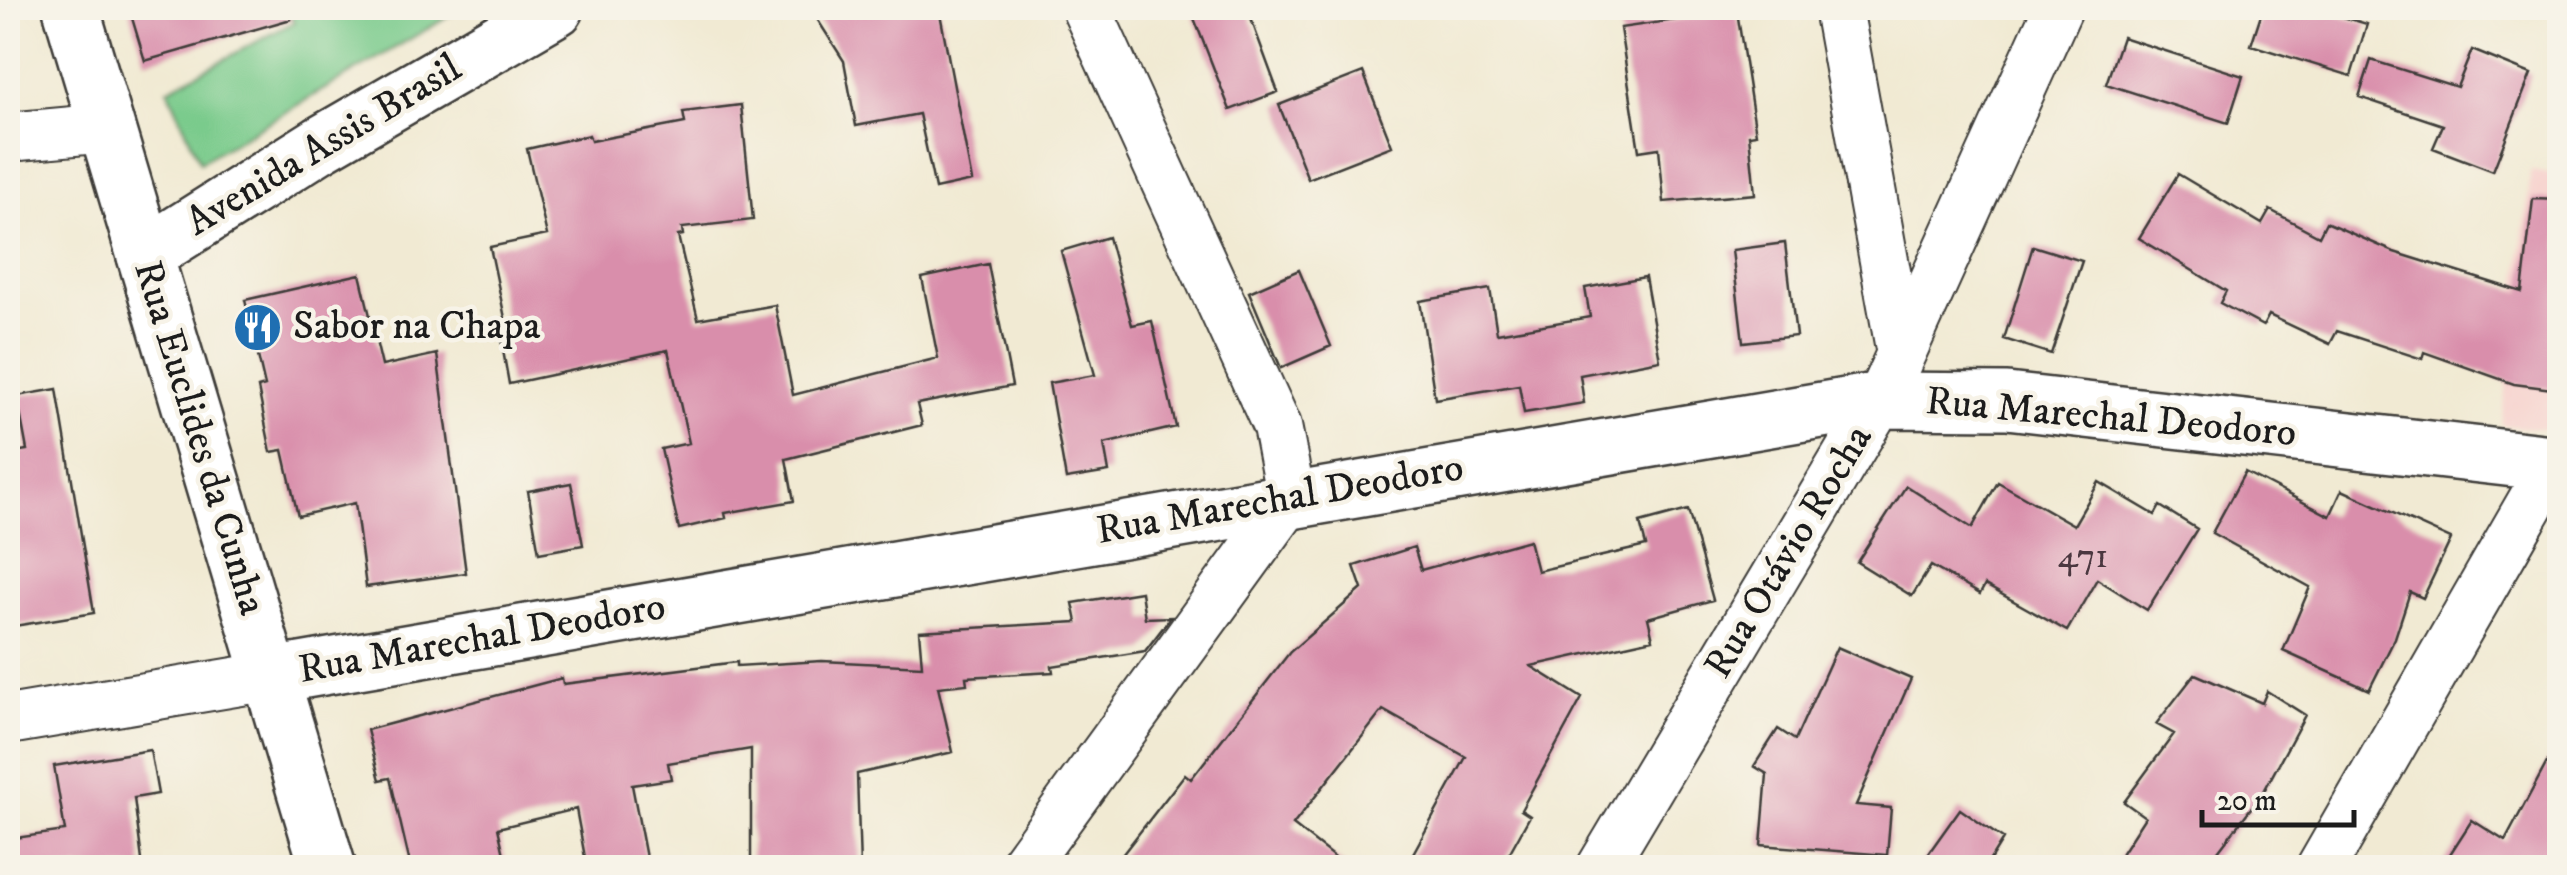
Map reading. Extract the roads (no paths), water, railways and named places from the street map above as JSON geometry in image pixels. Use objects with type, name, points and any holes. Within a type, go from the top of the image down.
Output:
[{"type":"street","name":"Rua Euclides da Cunha","points":[[71,8],[328,868]]},
{"type":"street","name":"Avenida Assis Brasil","points":[[145,255],[321,144],[556,8]]},
{"type":"street","points":[[1022,868],[1291,498],[1277,426],[1086,8]]},
{"type":"street","points":[[1838,8],[1890,378]]},
{"type":"street","name":"Rua Otávio Rocha","points":[[1601,868],[1890,378],[2058,8]]},
{"type":"street","points":[[8,137],[107,128]]},
{"type":"street","name":"Rua Marechal Deodoro","points":[[8,720],[1291,498],[1890,378],[2007,401],[2557,464]]},
{"type":"street","points":[[2321,868],[2557,464]]},
{"type":"place","name":"Sabor na Chapa","points":[[258,327]]}]
